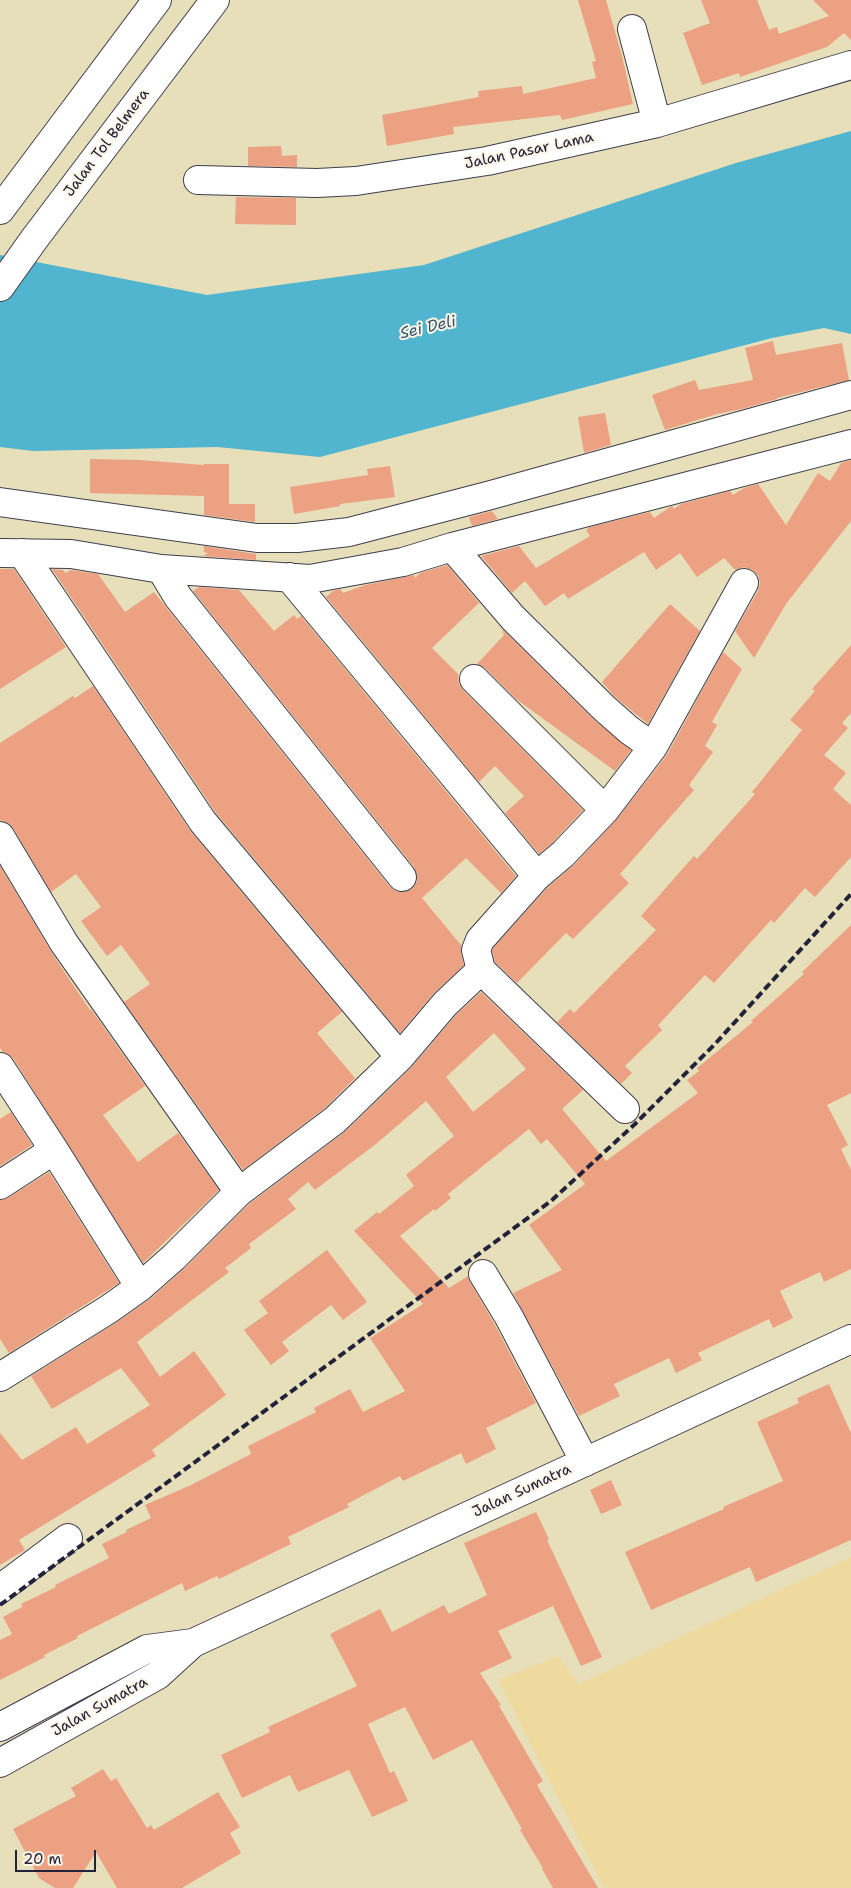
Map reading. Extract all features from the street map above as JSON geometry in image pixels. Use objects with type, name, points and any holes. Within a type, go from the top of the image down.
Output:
[{"type":"main road","points":[[0,210],[157,0]]},
{"type":"main road","name":"Jalan Tol Belmera","points":[[0,287],[215,0]]},
{"type":"main road","points":[[632,29],[657,124]]},
{"type":"main road","name":"Jalan Pasar Lama","points":[[198,180],[317,183],[356,181],[487,161],[657,124],[851,65]]},
{"type":"main road","points":[[0,502],[257,538],[320,536],[349,532],[491,496],[851,395]]},
{"type":"main road","points":[[11,553],[71,554],[160,570],[310,578],[403,562],[452,547],[851,444]]},
{"type":"main road","points":[[452,547],[513,618],[604,708],[629,730],[653,747]]},
{"type":"main road","points":[[11,553],[203,822],[400,1057]]},
{"type":"main road","points":[[160,570],[178,597],[402,877]]},
{"type":"main road","points":[[289,577],[538,876]]},
{"type":"main road","points":[[625,1109],[481,970],[476,950],[480,940],[538,876],[605,810],[653,747],[744,583]]},
{"type":"main road","points":[[474,680],[605,810]]},
{"type":"main road","points":[[0,836],[64,942],[239,1192]]},
{"type":"main road","points":[[0,1377],[109,1309],[140,1286],[174,1257],[239,1192],[335,1120],[400,1057],[445,1004],[481,970]]},
{"type":"main road","points":[[0,1067],[140,1286]]},
{"type":"main road","points":[[0,1185],[54,1150]]},
{"type":"main road","points":[[483,1274],[509,1317],[585,1462]]},
{"type":"main road","name":"Jalan Sumatra","points":[[0,1763],[158,1674],[193,1643],[851,1339]]},
{"type":"main road","points":[[0,1589],[68,1538]]},
{"type":"main road","name":"Jalan Sumatra","points":[[0,1727],[147,1649],[193,1643]]},
{"type":"sand","points":[[851,1557],[851,1888],[604,1888],[498,1680],[558,1656],[579,1684]]},
{"type":"water","name":"Sei Deli","points":[[851,131],[851,334],[824,328],[772,338],[320,457],[217,447],[33,451],[0,447],[0,255],[207,295],[424,265],[736,163]]},
{"type":"building","points":[[578,0],[606,0],[633,104],[562,120],[560,115],[453,127],[454,134],[387,146],[382,115],[479,97],[478,91],[522,86],[523,94],[596,78],[592,62],[596,61]]},
{"type":"building","points":[[701,0],[757,0],[769,30],[777,27],[779,34],[829,16],[813,0],[851,0],[851,40],[844,33],[827,47],[740,77],[739,73],[702,85],[683,33],[710,23]]},
{"type":"building","points":[[281,146],[282,156],[297,155],[297,167],[248,166],[248,147]]},
{"type":"building","points":[[236,197],[296,198],[296,225],[235,224]]},
{"type":"building","points":[[773,341],[776,355],[842,343],[849,380],[717,414],[665,430],[652,395],[695,380],[699,390],[753,380],[745,348]]},
{"type":"building","points":[[605,413],[611,445],[584,453],[578,417]]},
{"type":"building","points":[[90,459],[140,460],[204,465],[229,464],[229,504],[255,504],[255,522],[204,515],[204,496],[90,493]]},
{"type":"building","points":[[851,460],[851,521],[786,604],[754,658],[735,631],[758,591],[760,583],[758,575],[744,567],[735,570],[724,558],[697,577],[680,553],[656,570],[644,552],[568,599],[564,593],[545,606],[525,581],[512,593],[481,556],[519,546],[536,568],[590,536],[586,530],[590,527],[650,512],[654,518],[672,506],[674,509],[681,504],[730,491],[733,495],[744,488],[758,484],[786,525],[818,473],[830,481],[841,463]]},
{"type":"building","points":[[390,466],[395,497],[340,504],[340,506],[294,514],[290,487],[368,475],[367,469]]},
{"type":"building","points":[[492,511],[498,519],[472,526],[469,517]]},
{"type":"building","points":[[204,546],[256,554],[256,560],[203,556],[208,553],[204,552]]},
{"type":"building","points":[[447,565],[479,603],[432,648],[458,674],[459,684],[463,690],[583,810],[539,854],[505,813],[524,796],[495,766],[479,782],[326,597],[333,591],[340,589],[343,593],[365,585],[414,575],[415,578],[420,573]]},
{"type":"building","points":[[0,569],[14,569],[66,647],[0,689]]},
{"type":"building","points":[[52,569],[63,570],[65,573],[71,570],[98,574],[125,612],[154,592],[390,887],[397,892],[405,892],[412,889],[417,882],[417,874],[414,867],[193,591],[199,587],[239,590],[274,631],[294,615],[297,619],[301,616],[516,876],[501,893],[466,858],[422,898],[461,945],[464,965],[433,994],[400,1033],[216,813]]},
{"type":"building","points":[[670,604],[700,631],[648,724],[615,697],[602,682]]},
{"type":"building","points":[[502,629],[593,719],[631,750],[615,771],[516,699],[485,668],[477,664],[504,635]]},
{"type":"building","points":[[851,645],[851,713],[842,723],[848,728],[824,755],[846,773],[833,789],[851,805],[851,857],[815,897],[805,888],[774,923],[771,920],[714,983],[705,975],[658,1025],[662,1030],[625,1066],[632,1073],[621,1084],[557,1022],[570,1009],[574,1013],[656,930],[641,916],[694,856],[697,859],[755,794],[752,792],[802,730],[790,720],[815,691],[812,689]]},
{"type":"building","points":[[723,652],[742,669],[712,722],[717,725],[705,746],[713,752],[689,785],[694,790],[620,874],[629,883],[573,939],[566,933],[517,983],[495,962],[493,948],[548,887],[574,865],[617,819],[667,755]]},
{"type":"building","points":[[93,686],[191,832],[342,1012],[317,1033],[355,1078],[325,1108],[243,1170],[124,1002],[150,984],[121,945],[107,956],[81,921],[101,907],[76,874],[51,892],[13,828],[8,823],[0,820],[0,743],[73,696],[75,698]]},
{"type":"building","points":[[0,866],[55,958],[145,1086],[103,1115],[138,1162],[178,1133],[219,1190],[143,1263],[13,1058],[0,1048]]},
{"type":"building","points":[[851,925],[851,1093],[827,1105],[848,1145],[841,1149],[851,1170],[851,1269],[824,1282],[820,1272],[780,1291],[793,1318],[773,1328],[769,1319],[698,1353],[702,1360],[676,1373],[669,1358],[614,1384],[620,1396],[579,1416],[513,1293],[562,1270],[529,1225],[585,1184],[547,1139],[541,1144],[529,1129],[448,1194],[451,1198],[400,1236],[449,1288],[468,1276],[536,1403],[486,1428],[496,1449],[466,1464],[461,1453],[403,1481],[400,1476],[347,1504],[349,1507],[288,1537],[291,1544],[219,1579],[217,1576],[185,1591],[182,1583],[77,1636],[78,1638],[44,1655],[45,1657],[0,1680],[0,1640],[12,1634],[3,1617],[22,1607],[21,1604],[56,1587],[55,1585],[109,1558],[102,1544],[151,1518],[145,1505],[191,1485],[251,1454],[248,1446],[316,1412],[314,1408],[350,1389],[363,1412],[405,1391],[370,1338],[423,1304],[354,1231],[414,1186],[406,1175],[454,1136],[426,1101],[376,1144],[315,1190],[308,1182],[288,1199],[296,1209],[249,1244],[251,1248],[225,1268],[229,1272],[137,1342],[160,1377],[194,1351],[226,1395],[152,1450],[156,1456],[19,1540],[25,1550],[0,1565],[0,1433],[22,1460],[76,1427],[87,1444],[150,1405],[121,1368],[52,1409],[31,1376],[150,1299],[185,1268],[249,1204],[346,1131],[411,1068],[456,1015],[481,992],[583,1090],[562,1109],[606,1161],[698,1093],[687,1080],[699,1071],[697,1068],[753,1022],[751,1021],[804,974],[802,972]],"holes":[[[494,1033],[526,1069],[473,1112],[446,1077]]]},
{"type":"building","points":[[11,1112],[32,1145],[0,1166],[0,1119]]},
{"type":"building","points":[[49,1172],[119,1283],[9,1353],[0,1339],[0,1200],[8,1198]]},
{"type":"building","points":[[327,1250],[367,1302],[343,1320],[331,1305],[282,1342],[289,1351],[271,1365],[244,1330],[268,1313],[259,1301]]},
{"type":"building","points":[[829,1384],[851,1433],[851,1540],[756,1582],[750,1567],[651,1610],[625,1552],[783,1481],[757,1422],[799,1403],[797,1398]]},
{"type":"building","points":[[611,1480],[622,1505],[601,1514],[590,1490]]},
{"type":"building","points":[[536,1512],[549,1539],[547,1540],[602,1657],[581,1666],[553,1606],[498,1631],[512,1658],[480,1673],[501,1705],[499,1706],[543,1781],[537,1785],[598,1888],[553,1888],[472,1740],[433,1760],[405,1707],[368,1724],[390,1773],[394,1771],[408,1801],[372,1817],[349,1770],[298,1792],[290,1775],[242,1798],[221,1755],[270,1732],[268,1727],[357,1686],[330,1634],[380,1609],[392,1632],[444,1605],[449,1614],[487,1595],[464,1543]]},
{"type":"building","points":[[103,1769],[111,1781],[116,1778],[147,1828],[151,1825],[154,1830],[218,1792],[240,1827],[230,1833],[241,1853],[182,1888],[117,1888],[96,1852],[73,1888],[55,1888],[39,1878],[13,1829],[76,1796],[71,1788]]},
{"type":"railway","points":[[0,1605],[551,1201],[635,1124],[715,1044],[851,894]]}]
